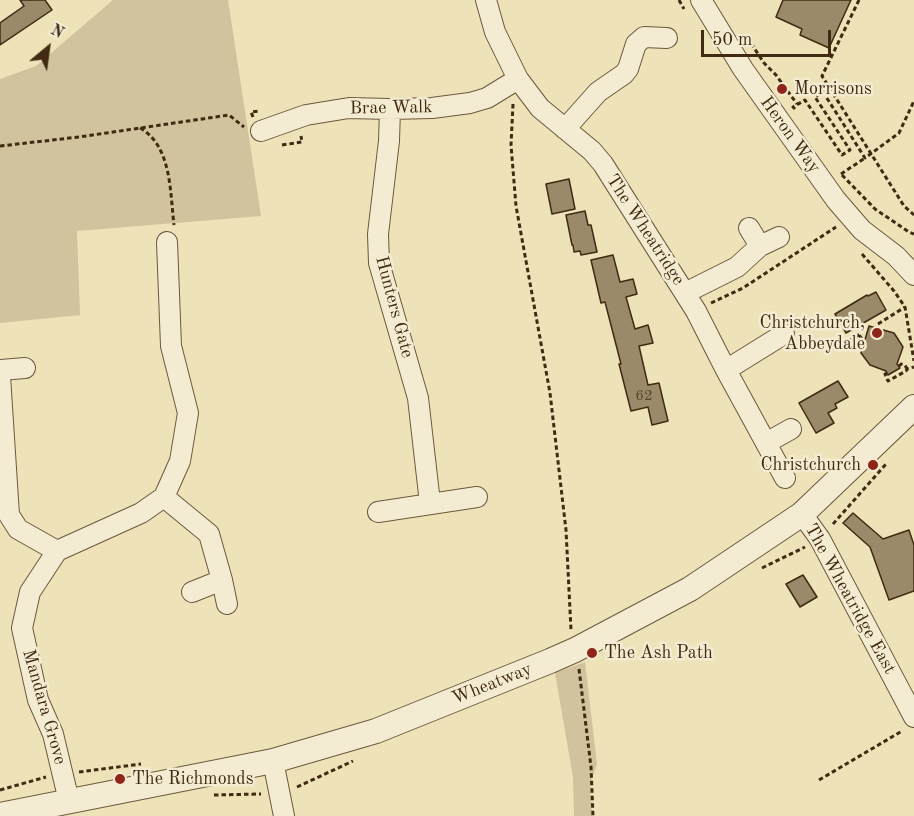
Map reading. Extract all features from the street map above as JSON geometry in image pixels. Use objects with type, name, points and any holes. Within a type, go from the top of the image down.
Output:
[{"type":"street","name":"The Wheatridge","points":[[486,0],[513,82],[540,108],[592,151],[603,164],[696,311],[785,478]]},
{"type":"street","name":"Heron Way","points":[[701,0],[743,69],[836,200],[862,230],[905,258],[914,275]]},
{"type":"street","points":[[565,129],[598,92],[624,74],[628,69],[636,44],[644,38],[667,38]]},
{"type":"street","name":"Brae Walk","points":[[261,131],[306,115],[350,108],[432,108],[470,103],[487,98],[513,82]]},
{"type":"street","name":"Hunters Gate","points":[[390,109],[389,141],[378,234],[380,263],[418,398],[430,503]]},
{"type":"street","points":[[749,228],[760,246]]},
{"type":"street","points":[[686,294],[737,267],[760,246],[779,237]]},
{"type":"street","points":[[0,376],[9,515],[18,529],[57,551],[141,513],[164,497],[180,461],[188,413],[171,346],[167,242]]},
{"type":"street","points":[[726,370],[783,334]]},
{"type":"street","points":[[0,370],[25,368]]},
{"type":"street","name":"Wheatway","points":[[0,815],[273,761],[376,731],[575,650],[690,589],[802,514],[914,407]]},
{"type":"street","points":[[766,443],[791,429]]},
{"type":"street","points":[[164,497],[209,534],[227,604]]},
{"type":"street","points":[[378,512],[477,497]]},
{"type":"street","name":"The Wheatridge East","points":[[802,514],[820,539],[909,723]]},
{"type":"street","name":"Mandara Grove","points":[[57,551],[30,592],[22,628],[38,700],[53,734],[69,801]]},
{"type":"street","points":[[192,592],[222,580]]},
{"type":"street","points":[[273,761],[284,816]]},
{"type":"path","points":[[859,0],[822,76],[904,206],[914,215]]},
{"type":"path","points":[[744,33],[764,63],[776,75],[795,106],[805,100],[842,155],[850,150],[815,97],[823,92],[865,158]]},
{"type":"path","points":[[513,82],[511,145],[516,206],[550,393],[566,530],[571,630],[581,681],[591,767],[593,816]]},
{"type":"path","points":[[841,174],[899,133],[914,101]]},
{"type":"path","points":[[0,146],[228,115],[250,131],[261,131]]},
{"type":"path","points":[[138,127],[146,132],[159,147],[166,167],[175,238],[167,239],[167,242]]},
{"type":"path","points":[[853,186],[875,209],[914,234]]},
{"type":"path","points":[[696,311],[743,288],[837,226]]},
{"type":"path","points":[[858,250],[905,307],[914,361]]},
{"type":"path","points":[[878,324],[905,307]]},
{"type":"path","points":[[860,334],[862,339],[859,349],[851,340],[860,334]]},
{"type":"path","points":[[899,366],[905,365],[907,369]]},
{"type":"path","points":[[887,373],[885,374],[888,381],[907,369],[914,368]]},
{"type":"path","points":[[820,539],[888,463]]},
{"type":"path","points":[[819,780],[909,723]]},
{"type":"path","points":[[0,790],[38,778],[144,764]]},
{"type":"shaded area","points":[[113,0],[228,0],[261,216],[77,231],[80,315],[0,323],[0,79],[36,66]]},
{"type":"shaded area","points":[[585,662],[597,764],[590,784],[592,816],[574,816],[573,777],[555,673]]},
{"type":"building","points":[[20,0],[45,0],[52,10],[0,45],[0,23],[24,6]]},
{"type":"building","points":[[783,0],[851,0],[829,48],[800,35],[802,29],[776,17]]},
{"type":"building","points":[[569,179],[575,209],[552,214],[546,184]]},
{"type":"building","points":[[585,211],[588,225],[591,225],[597,252],[581,255],[580,251],[574,252],[566,215]]},
{"type":"building","points":[[613,255],[620,282],[633,279],[637,294],[626,297],[635,329],[648,325],[653,343],[639,346],[648,385],[659,383],[668,421],[652,425],[648,407],[631,411],[605,302],[601,303],[591,260]]},
{"type":"building","points":[[876,292],[886,310],[846,333],[835,314]]},
{"type":"building","points":[[869,326],[894,333],[903,347],[897,364],[900,368],[888,375],[886,371],[870,365],[861,353]]},
{"type":"building","points":[[838,381],[848,397],[835,404],[837,408],[828,413],[834,423],[816,433],[799,403]]},
{"type":"building","points":[[853,513],[883,539],[909,530],[914,545],[914,591],[889,600],[870,547],[843,523]]},
{"type":"building","points":[[803,575],[817,597],[800,607],[786,584]]},
{"type":"place","name":"Morrisons","points":[[782,89]]},
{"type":"place","name":"Christchurch, Abbeydale","points":[[877,333]]},
{"type":"place","name":"Christchurch","points":[[873,465]]},
{"type":"place","name":"The Ash Path","points":[[592,653]]},
{"type":"place","name":"The Richmonds","points":[[120,779]]}]
